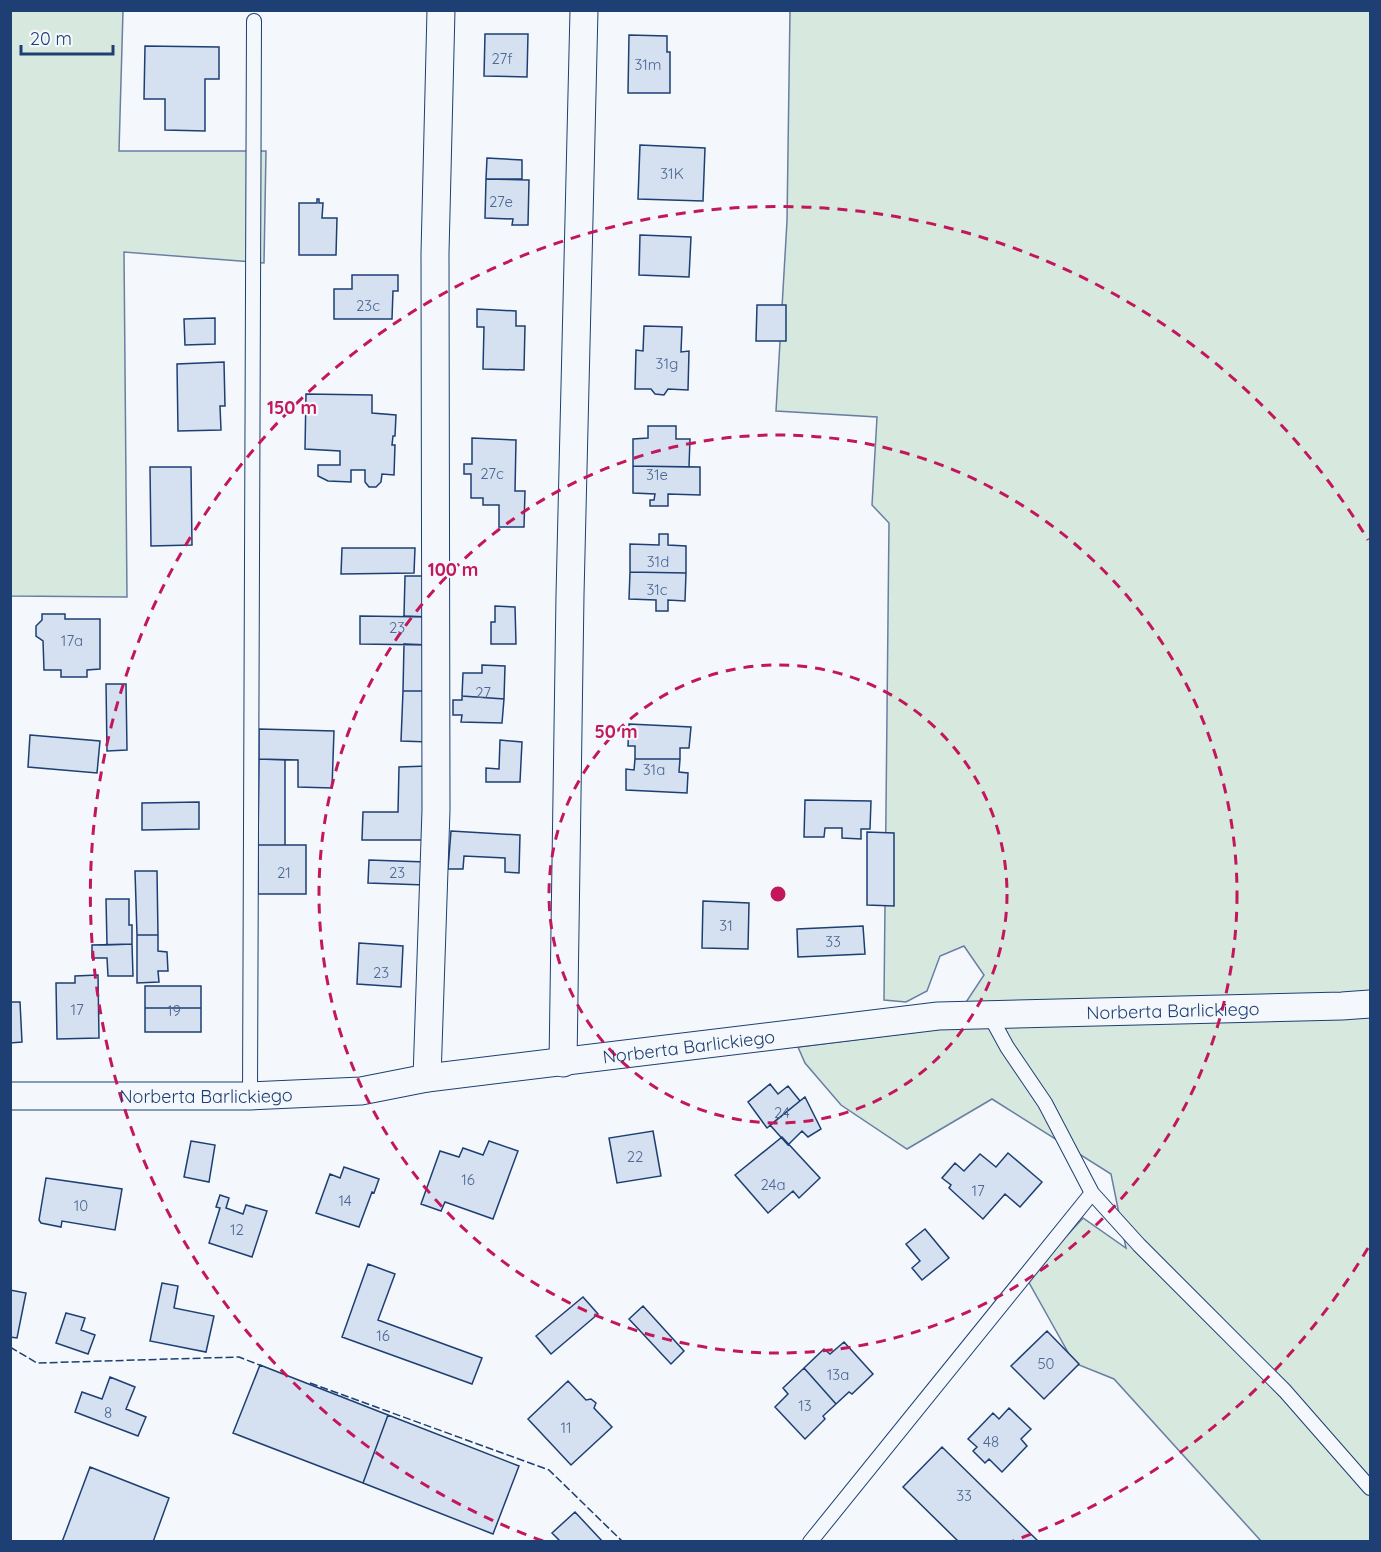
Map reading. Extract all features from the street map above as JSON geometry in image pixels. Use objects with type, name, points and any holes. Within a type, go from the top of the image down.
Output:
[{"type":"street","points":[[428,1078],[436,810],[435,253],[441,10]]},
{"type":"street","points":[[563,1063],[570,595],[584,10]]},
{"type":"street","name":"Norberta Barlickiego","points":[[10,1096],[250,1096],[361,1091],[428,1078],[938,1016],[1371,1004]]},
{"type":"lane","points":[[250,1096],[254,21]]},
{"type":"lane","points":[[988,1014],[1045,1103],[1092,1193],[1139,1245],[1285,1391],[1371,1488]]},
{"type":"lane","points":[[810,1542],[1092,1193]]},
{"type":"shaded area","points":[[11,11],[123,11],[119,151],[266,151],[264,263],[124,252],[127,597],[11,596]]},
{"type":"shaded area","points":[[790,11],[1370,11],[1370,1541],[1261,1541],[1114,1379],[1074,1363],[1027,1279],[1083,1218],[1126,1248],[1111,1174],[992,1099],[907,1149],[841,1105],[805,1063],[798,1047],[949,1028],[984,975],[964,946],[940,956],[927,991],[906,1002],[884,1000],[889,523],[872,505],[877,417],[776,411],[787,221]]},
{"type":"building","points":[[485,34],[528,34],[527,77],[484,76]]},
{"type":"building","points":[[629,35],[667,36],[667,52],[670,52],[670,93],[628,93]]},
{"type":"building","points":[[145,46],[219,47],[219,79],[205,79],[205,131],[165,130],[165,99],[144,99]]},
{"type":"building","points":[[640,145],[705,148],[703,201],[638,199]]},
{"type":"building","points":[[487,158],[522,160],[522,179],[486,179]]},
{"type":"building","points":[[486,179],[529,180],[528,225],[512,225],[513,219],[485,218]]},
{"type":"building","points":[[317,199],[319,203],[323,203],[322,218],[337,218],[336,255],[299,255],[299,203],[317,203]]},
{"type":"building","points":[[640,235],[691,237],[689,277],[639,275]]},
{"type":"building","points":[[352,275],[398,275],[398,291],[393,291],[392,319],[334,319],[334,289],[352,289]]},
{"type":"building","points":[[757,305],[786,305],[786,341],[756,341]]},
{"type":"building","points":[[477,309],[516,311],[516,326],[525,326],[524,370],[483,369],[484,327],[477,327]]},
{"type":"building","points":[[215,318],[215,344],[185,345],[184,319]]},
{"type":"building","points":[[644,326],[682,327],[681,352],[689,351],[688,390],[668,389],[664,395],[655,394],[651,389],[635,389],[636,350],[643,351]]},
{"type":"building","points":[[224,362],[225,406],[220,406],[221,430],[178,431],[177,364]]},
{"type":"building","points":[[306,394],[372,395],[372,413],[396,415],[392,445],[395,445],[394,475],[382,474],[381,482],[376,487],[369,487],[365,482],[365,470],[351,470],[351,482],[328,481],[318,476],[318,465],[340,465],[340,451],[305,449]]},
{"type":"building","points":[[648,426],[676,426],[676,439],[690,439],[689,467],[633,466],[633,439],[648,438]]},
{"type":"building","points":[[472,438],[516,440],[515,491],[525,491],[524,527],[499,527],[499,505],[483,505],[483,498],[471,498],[471,474],[464,474],[464,464],[472,464]]},
{"type":"building","points":[[633,466],[700,467],[700,495],[668,494],[668,506],[650,506],[650,500],[654,500],[655,494],[633,493]]},
{"type":"building","points":[[150,467],[191,467],[192,545],[151,546]]},
{"type":"building","points":[[659,534],[668,534],[668,545],[686,546],[686,573],[630,572],[630,544],[659,545]]},
{"type":"building","points":[[342,548],[415,548],[414,573],[341,574]]},
{"type":"building","points":[[630,572],[686,573],[685,601],[668,600],[668,611],[656,611],[656,600],[629,599]]},
{"type":"building","points":[[405,576],[432,576],[431,617],[404,616]]},
{"type":"building","points":[[495,606],[515,607],[516,644],[491,644],[491,622],[495,622]]},
{"type":"building","points":[[42,614],[65,614],[65,619],[100,619],[100,669],[87,670],[87,677],[61,677],[61,670],[44,670],[43,641],[36,636],[36,626],[42,620]]},
{"type":"building","points":[[360,616],[430,617],[429,645],[360,644]]},
{"type":"building","points":[[404,644],[431,645],[430,691],[403,691]]},
{"type":"building","points":[[482,665],[505,666],[504,699],[462,696],[463,673],[482,673]]},
{"type":"building","points":[[106,684],[126,684],[127,750],[107,751]]},
{"type":"building","points":[[403,691],[430,691],[429,742],[401,741]]},
{"type":"building","points":[[462,696],[504,699],[502,723],[461,722],[462,715],[453,715],[453,700],[462,700]]},
{"type":"building","points":[[629,724],[691,727],[689,748],[680,748],[680,759],[635,759],[635,746],[628,746]]},
{"type":"building","points":[[259,729],[334,731],[332,788],[298,787],[298,760],[259,759]]},
{"type":"building","points":[[30,735],[100,741],[97,773],[28,767]]},
{"type":"building","points":[[500,740],[522,742],[520,782],[486,782],[486,768],[499,769]]},
{"type":"building","points":[[259,759],[285,760],[285,845],[258,845]]},
{"type":"building","points":[[635,759],[680,759],[679,772],[688,773],[687,793],[626,790],[626,769],[634,770]]},
{"type":"building","points":[[428,766],[426,840],[362,840],[363,812],[398,812],[399,767]]},
{"type":"building","points":[[805,800],[871,801],[870,829],[861,829],[861,839],[842,838],[842,828],[825,828],[824,837],[804,837]]},
{"type":"building","points":[[199,802],[199,829],[142,830],[142,803]]},
{"type":"building","points":[[451,831],[520,835],[519,873],[505,872],[505,858],[464,856],[463,869],[448,869]]},
{"type":"building","points":[[867,832],[894,833],[894,906],[867,905]]},
{"type":"building","points":[[258,845],[306,845],[306,894],[258,894]]},
{"type":"building","points":[[369,860],[426,862],[425,885],[368,883]]},
{"type":"building","points":[[135,871],[157,871],[158,935],[137,935]]},
{"type":"building","points":[[106,899],[129,899],[132,944],[107,945]]},
{"type":"building","points":[[703,901],[749,903],[748,949],[702,948]]},
{"type":"building","points":[[863,926],[865,954],[798,957],[797,929]]},
{"type":"building","points":[[137,935],[158,935],[158,951],[167,952],[168,971],[158,971],[159,982],[137,983]]},
{"type":"building","points":[[359,943],[403,946],[401,987],[357,984]]},
{"type":"building","points":[[132,944],[133,976],[108,976],[107,958],[92,958],[92,945]]},
{"type":"building","points":[[98,975],[99,1038],[57,1039],[56,983],[75,983],[75,976]]},
{"type":"building","points":[[145,986],[201,986],[201,1008],[145,1008]]},
{"type":"building","points":[[10,1002],[20,1002],[22,1042],[10,1043]]},
{"type":"building","points":[[145,1008],[201,1008],[201,1032],[145,1032]]},
{"type":"building","points":[[770,1084],[778,1094],[788,1086],[800,1101],[767,1128],[748,1102]]},
{"type":"building","points":[[805,1097],[821,1129],[808,1137],[802,1131],[788,1145],[770,1125]]},
{"type":"building","points":[[653,1131],[661,1176],[617,1183],[609,1138]]},
{"type":"building","points":[[782,1137],[820,1178],[799,1198],[793,1191],[768,1213],[735,1175]]},
{"type":"building","points":[[191,1141],[215,1145],[209,1182],[184,1177]]},
{"type":"building","points":[[489,1141],[518,1151],[493,1219],[445,1202],[441,1211],[421,1204],[440,1151],[459,1157],[463,1148],[483,1155]]},
{"type":"building","points":[[1008,1153],[1042,1182],[1020,1207],[1005,1194],[983,1219],[949,1188],[951,1185],[942,1178],[955,1163],[964,1171],[980,1154],[996,1167]]},
{"type":"building","points":[[344,1167],[379,1179],[359,1227],[316,1213],[330,1174],[340,1178]]},
{"type":"building","points":[[46,1178],[122,1189],[115,1230],[62,1221],[61,1227],[41,1223],[39,1220]]},
{"type":"building","points":[[220,1195],[229,1198],[226,1208],[243,1214],[246,1205],[267,1211],[252,1257],[209,1243],[220,1208],[216,1207]]},
{"type":"building","points":[[925,1229],[949,1258],[922,1280],[912,1268],[920,1261],[906,1244]]},
{"type":"building","points":[[368,1264],[395,1274],[378,1320],[482,1358],[472,1384],[342,1337]]},
{"type":"building","points":[[162,1283],[178,1286],[174,1308],[214,1316],[206,1352],[150,1341]]},
{"type":"building","points":[[10,1290],[26,1293],[17,1338],[10,1337]]},
{"type":"building","points":[[583,1297],[598,1314],[551,1354],[536,1336]]},
{"type":"building","points":[[643,1306],[684,1351],[671,1364],[629,1319]]},
{"type":"building","points":[[66,1313],[85,1318],[81,1330],[95,1335],[88,1354],[56,1343]]},
{"type":"building","points":[[1047,1331],[1079,1364],[1044,1399],[1011,1366]]},
{"type":"building","points":[[844,1342],[873,1374],[852,1394],[849,1392],[836,1404],[804,1368],[824,1349],[830,1354]]},
{"type":"building","points":[[260,1365],[388,1415],[363,1483],[233,1433]]},
{"type":"building","points":[[804,1368],[836,1404],[805,1439],[775,1407],[788,1394],[783,1388]]},
{"type":"building","points":[[110,1377],[135,1387],[126,1409],[146,1417],[138,1436],[75,1412],[82,1392],[102,1399]]},
{"type":"building","points":[[568,1381],[586,1400],[591,1399],[596,1403],[594,1408],[612,1427],[571,1465],[528,1419]]},
{"type":"building","points":[[1009,1408],[1031,1429],[1021,1439],[1027,1446],[1002,1472],[989,1459],[985,1463],[973,1451],[977,1447],[968,1439],[993,1413],[999,1419]]},
{"type":"building","points":[[388,1415],[519,1466],[493,1534],[363,1483]]},
{"type":"building","points":[[942,1447],[1039,1542],[959,1542],[903,1487]]},
{"type":"building","points":[[90,1467],[169,1498],[153,1542],[62,1542]]},
{"type":"building","points":[[575,1512],[603,1542],[561,1542],[552,1533]]},
{"type":"fence","points":[[10,1347],[37,1363],[239,1357],[262,1366]]},
{"type":"fence","points":[[310,1383],[549,1470],[623,1542]]}]
